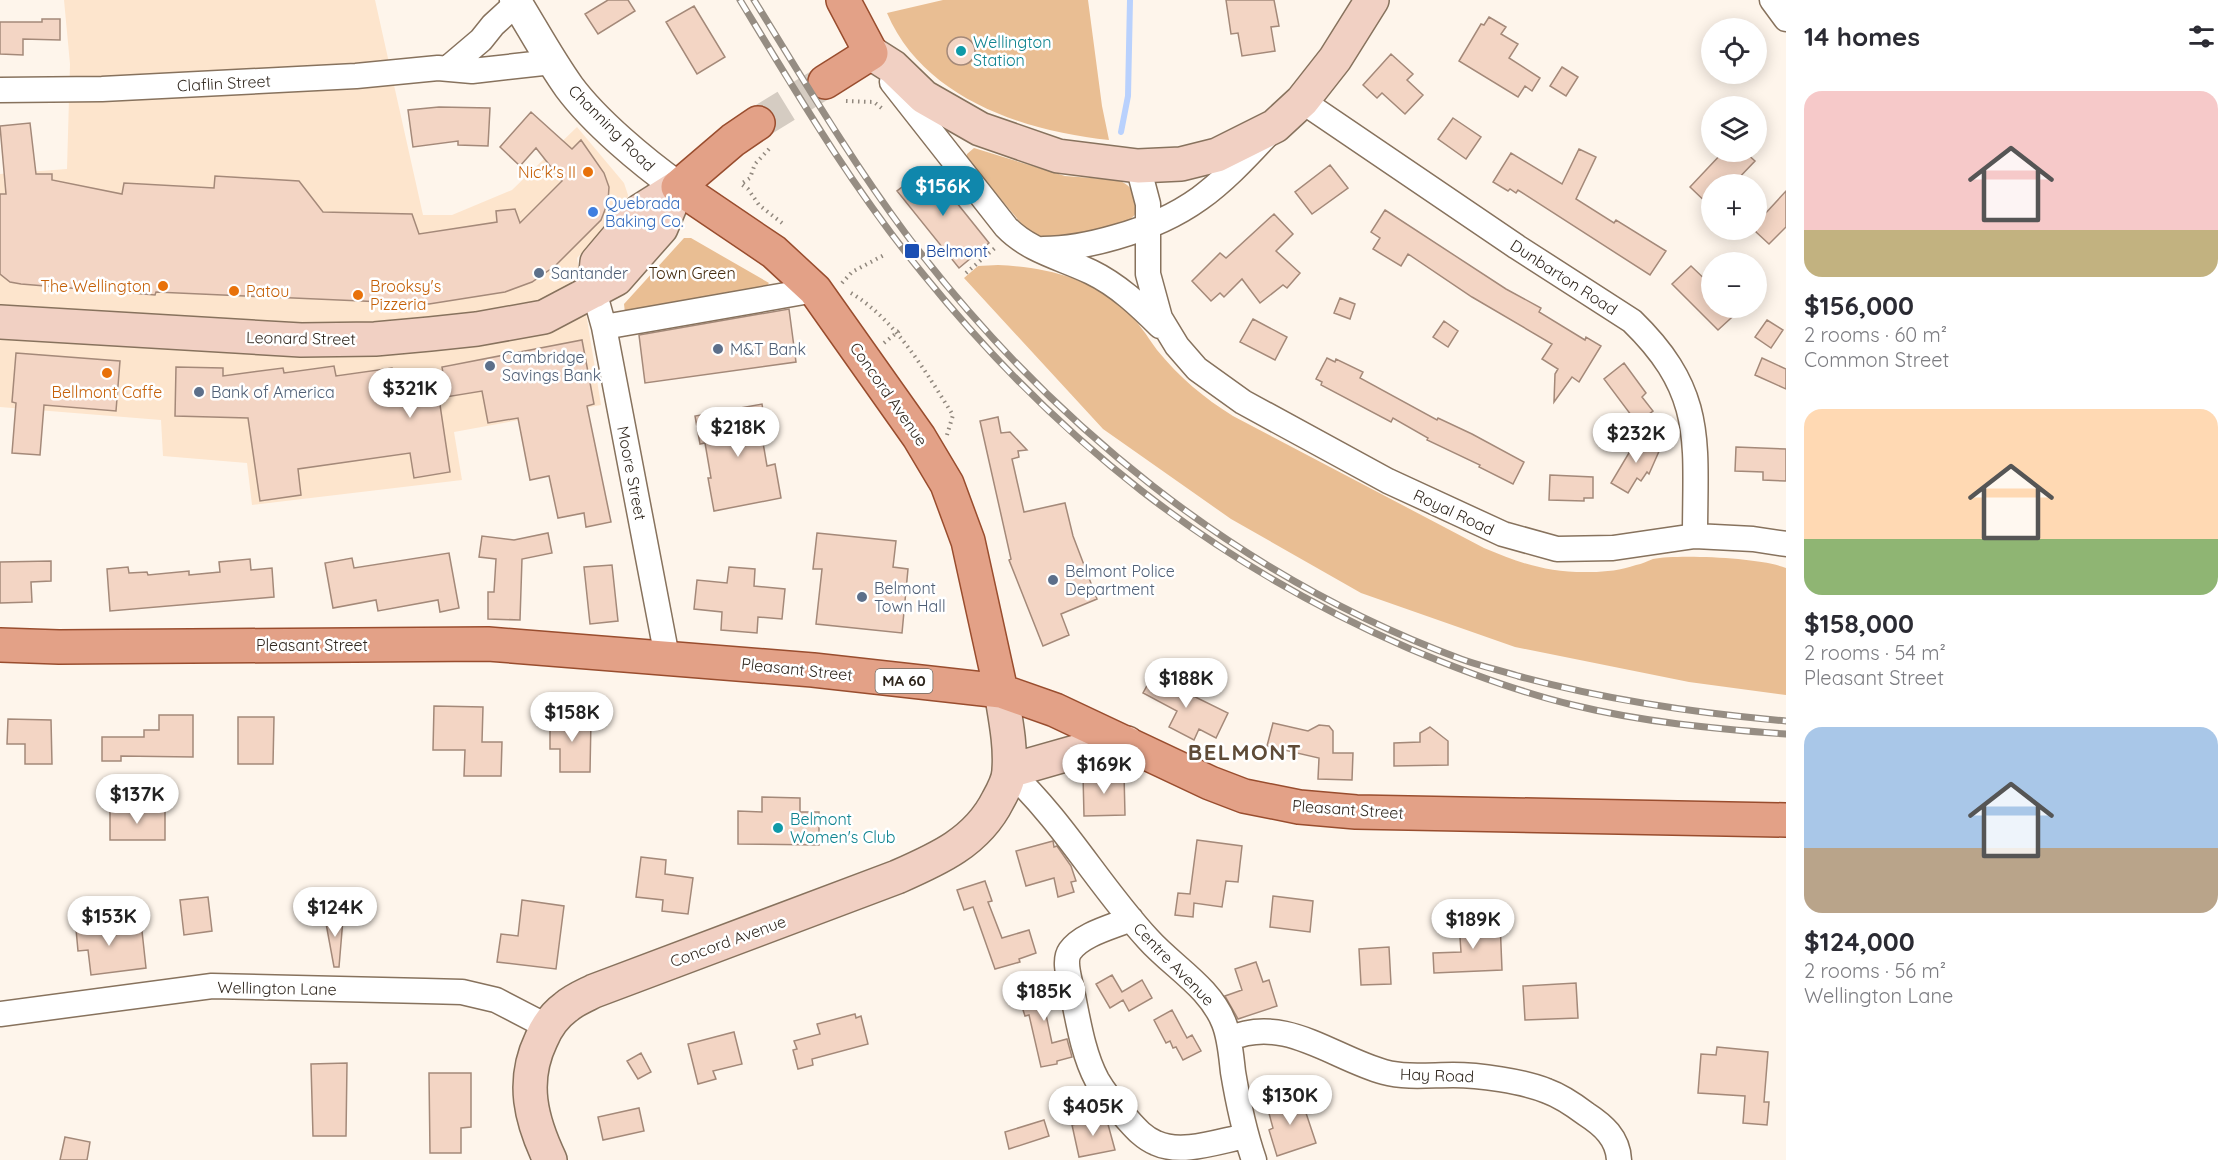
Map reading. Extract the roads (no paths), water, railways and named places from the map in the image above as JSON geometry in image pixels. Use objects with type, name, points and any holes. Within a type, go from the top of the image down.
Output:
[{"type":"main road","points":[[843,0],[871,53],[893,67],[924,97],[980,129],[1058,156],[1138,166],[1200,161],[1234,148],[1275,126],[1302,101],[1335,59],[1372,0]]},
{"type":"main road","points":[[860,0],[871,53]]},
{"type":"main road","points":[[830,93],[871,53]]},
{"type":"main road","points":[[594,291],[597,262],[640,211],[678,188],[733,140],[766,134]]},
{"type":"main road","name":"Concord Avenue","points":[[550,1160],[535,1125],[529,1092],[531,1066],[548,1027],[566,1007],[594,991],[897,877],[948,854],[986,821],[1000,797],[1010,771],[1001,691],[968,541],[947,484],[824,284],[678,188]]},
{"type":"main road","name":"Leonard Street","points":[[0,322],[300,340],[375,339],[477,329],[544,317],[594,291]]},
{"type":"main road","name":"Pleasant Street","points":[[0,645],[59,647],[488,644],[667,657],[1001,691],[1054,710],[1210,783],[1244,796],[1317,810],[1786,820]]},
{"type":"main road","points":[[1010,771],[1086,749],[1126,743]]},
{"type":"street","points":[[1772,0],[1786,19]]},
{"type":"street","points":[[448,68],[481,40],[516,1]]},
{"type":"street","name":"Channing Road","points":[[516,1],[570,88],[654,171],[678,188]]},
{"type":"street","name":"Royal Road","points":[[871,53],[1006,227],[1019,240],[1109,282],[1168,334],[1197,369],[1243,402],[1388,481],[1503,534],[1557,549],[1612,548],[1695,536],[1753,539],[1786,544]]},
{"type":"street","name":"Claflin Street","points":[[0,90],[102,89],[356,76],[448,68],[472,71],[552,62]]},
{"type":"street","name":"Dunbarton Road","points":[[1302,101],[1517,247],[1632,321],[1647,335],[1673,368],[1694,426],[1697,453],[1695,536]]},
{"type":"street","points":[[1035,249],[1087,245],[1148,228],[1171,217],[1209,192],[1240,164],[1275,126]]},
{"type":"street","name":"Royal Road","points":[[1138,166],[1147,194],[1146,250],[1150,288],[1168,334]]},
{"type":"street","points":[[604,327],[824,284]]},
{"type":"street","name":"Moore Street","points":[[594,291],[604,327],[667,657]]},
{"type":"street","name":"Centre Avenue","points":[[1010,771],[1077,848],[1149,940],[1208,996],[1224,1022],[1229,1039],[1246,1136],[1254,1160]]},
{"type":"street","points":[[1131,919],[1088,937],[1072,948],[1068,955],[1068,971],[1079,1026],[1097,1080],[1131,1123],[1155,1143],[1168,1147],[1184,1147],[1246,1136]]},
{"type":"street","name":"Wellington Lane","points":[[0,1014],[212,986],[462,992],[496,1000],[548,1027]]},
{"type":"street","name":"Hay Road","points":[[1229,1039],[1243,1033],[1286,1034],[1298,1036],[1385,1073],[1467,1075],[1545,1090],[1570,1103],[1604,1126],[1610,1134],[1619,1160]]},
{"type":"waterway","points":[[1121,132],[1128,96],[1130,0]]},
{"type":"tunnel","points":[[758,123],[825,82]]},
{"type":"railway","points":[[740,0],[849,175],[923,274],[1028,391],[1084,443],[1142,491],[1204,536],[1268,577],[1336,614],[1408,648],[1510,687],[1552,700],[1625,716],[1706,727],[1786,734]]},
{"type":"railway","points":[[754,0],[866,177],[906,234],[961,303],[1021,368],[1085,429],[1153,486],[1225,538],[1300,584],[1379,625],[1468,661],[1518,676],[1617,699],[1684,710],[1786,721]]},
{"type":"place","name":"Wellington Station","points":[[961,51]]},
{"type":"place","name":"Nic'k's II","points":[[588,172]]},
{"type":"place","name":"Quebrada Baking Co.","points":[[593,212]]},
{"type":"place","name":"Belmont","points":[[912,251]]},
{"type":"place","name":"Santander","points":[[539,273]]},
{"type":"place","name":"The Wellington","points":[[163,286]]},
{"type":"place","name":"Patou","points":[[234,291]]},
{"type":"place","name":"Brooksy's Pizzeria","points":[[358,295]]},
{"type":"place","name":"M&T Bank","points":[[718,349]]},
{"type":"place","name":"Cambridge Savings Bank","points":[[490,366]]},
{"type":"place","name":"Bellmont Caffe","points":[[107,373]]},
{"type":"place","name":"Bank of America","points":[[199,392]]},
{"type":"place","name":"Belmont Police Department","points":[[1053,580]]},
{"type":"place","name":"Belmont Town Hall","points":[[862,597]]},
{"type":"place","name":"Belmont Women's Club","points":[[778,828]]},
{"type":"district","name":"BELMONT","points":[[1245,752]]},
{"type":"park label","name":"Town Green","points":[[692,273]]}]
